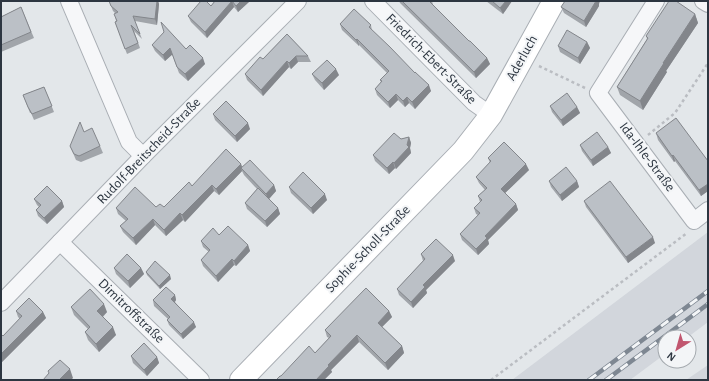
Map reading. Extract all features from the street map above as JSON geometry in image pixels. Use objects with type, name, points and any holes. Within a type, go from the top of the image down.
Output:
[{"type":"street","points":[[69,1],[129,142],[143,156]]},
{"type":"street","name":"Rudolf-Breitscheid-Straße","points":[[1,303],[143,156],[298,1]]},
{"type":"street","name":"Friedrich-Ebert-Straße","points":[[373,1],[474,103],[491,115]]},
{"type":"street","name":"Aderluch","points":[[491,115],[554,1]]},
{"type":"street","points":[[598,94],[656,1]]},
{"type":"street","points":[[703,1],[708,4]]},
{"type":"street","name":"Ida-Ihle-Straße","points":[[598,94],[694,221]]},
{"type":"street","name":"Sophie-Scholl-Straße","points":[[241,380],[463,151],[491,115]]},
{"type":"street","points":[[694,221],[708,210]]},
{"type":"street","name":"Dimitroffstraße","points":[[60,242],[201,380]]},
{"type":"path","points":[[524,56],[541,68],[598,94]]},
{"type":"path","points":[[637,144],[675,113],[708,63]]},
{"type":"path","points":[[491,380],[690,230],[694,221]]},
{"type":"shaded area","points":[[708,232],[708,322],[697,330],[697,329],[657,329],[657,360],[630,380],[512,380]]},
{"type":"shaded area","points":[[708,365],[708,380],[686,380]]},
{"type":"building","points":[[109,1],[157,1],[155,19],[133,16],[140,34],[131,25],[138,43],[125,49],[115,22],[117,21],[114,14],[118,12],[111,6]]},
{"type":"building","points":[[201,1],[206,1],[211,6],[215,1],[232,1],[205,32],[188,16]]},
{"type":"building","points":[[232,1],[241,1],[236,6]]},
{"type":"building","points":[[402,1],[431,1],[430,2],[487,58],[474,72]]},
{"type":"building","points":[[492,1],[506,1],[500,8]]},
{"type":"building","points":[[565,1],[596,1],[584,21],[561,7]]},
{"type":"building","points":[[669,1],[676,1],[695,14],[640,101],[617,87],[648,38],[646,36]]},
{"type":"building","points":[[21,7],[31,32],[1,45],[1,17]]},
{"type":"building","points":[[354,9],[371,25],[369,27],[429,85],[412,102],[407,97],[403,101],[396,94],[388,102],[375,89],[382,81],[380,80],[389,71],[340,24]]},
{"type":"building","points":[[161,22],[186,49],[190,45],[203,58],[185,74],[177,67],[170,48],[163,55],[152,45],[164,32]]},
{"type":"building","points":[[567,30],[587,42],[578,58],[558,46]]},
{"type":"building","points":[[287,34],[308,56],[296,56],[289,63],[287,61],[261,90],[245,74],[260,57],[263,59]]},
{"type":"building","points":[[327,60],[336,69],[322,83],[312,74]]},
{"type":"building","points":[[44,87],[52,106],[32,114],[23,95]]},
{"type":"building","points":[[567,93],[577,107],[561,120],[550,106]]},
{"type":"building","points":[[226,101],[248,123],[235,136],[213,114]]},
{"type":"building","points":[[676,118],[708,161],[708,184],[699,190],[656,133]]},
{"type":"building","points":[[80,122],[84,132],[92,128],[100,146],[79,156],[74,154],[70,146]]},
{"type":"building","points":[[597,132],[608,147],[591,160],[580,145]]},
{"type":"building","points":[[394,133],[401,139],[409,137],[407,145],[409,147],[394,163],[393,162],[387,168],[373,155]]},
{"type":"building","points":[[504,142],[526,164],[501,189],[516,204],[485,236],[487,238],[476,249],[460,234],[480,213],[474,208],[482,200],[478,196],[487,188],[476,177],[491,161],[488,158]]},
{"type":"building","points":[[226,149],[241,164],[216,189],[212,185],[182,215],[180,213],[164,230],[153,219],[133,238],[120,226],[128,219],[116,208],[135,187],[156,207],[160,204],[164,207],[189,182],[192,186]]},
{"type":"building","points":[[250,160],[274,185],[266,194],[241,168]]},
{"type":"building","points":[[566,167],[577,181],[560,195],[549,181]]},
{"type":"building","points":[[303,172],[325,194],[311,208],[289,187]]},
{"type":"building","points":[[610,181],[653,237],[626,257],[584,201]]},
{"type":"building","points":[[47,186],[62,201],[44,218],[36,210],[41,205],[34,199]]},
{"type":"building","points":[[258,188],[278,208],[265,221],[245,203]]},
{"type":"building","points":[[228,226],[248,245],[234,261],[232,259],[216,276],[201,260],[210,250],[201,241],[213,228],[219,235]]},
{"type":"building","points":[[436,239],[453,255],[423,285],[425,287],[411,302],[397,289],[425,259],[421,254]]},
{"type":"building","points":[[127,254],[141,268],[128,281],[114,268]]},
{"type":"building","points":[[155,261],[170,275],[159,286],[146,272]]},
{"type":"building","points":[[166,287],[175,295],[171,299],[194,322],[181,334],[167,320],[170,317],[153,300]]},
{"type":"building","points":[[366,288],[389,311],[378,323],[402,346],[385,363],[357,335],[328,365],[329,366],[316,380],[276,380],[309,346],[315,353],[331,336],[325,330]]},
{"type":"building","points":[[90,289],[104,304],[97,311],[113,327],[96,344],[85,332],[90,327],[71,307]]},
{"type":"building","points":[[29,298],[43,312],[1,354],[1,334],[3,336],[22,316],[16,311]]},
{"type":"building","points":[[144,343],[157,357],[144,370],[131,356]]},
{"type":"building","points":[[60,360],[70,369],[59,380],[43,380],[49,373],[48,371]]},
{"type":"railway","points":[[589,380],[708,291]]},
{"type":"railway","points":[[606,380],[708,304]]}]
